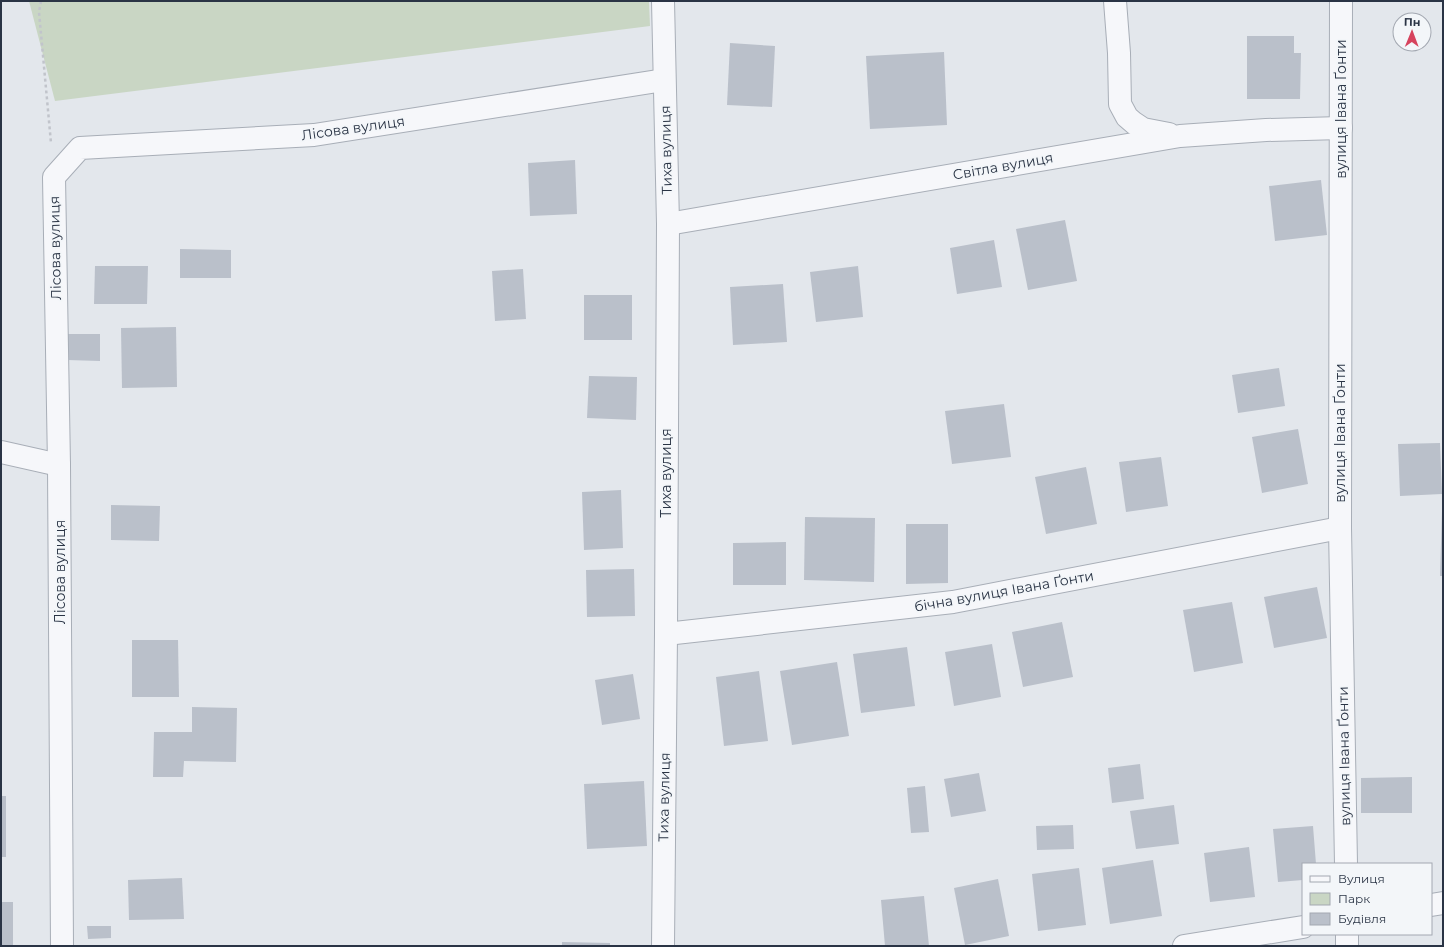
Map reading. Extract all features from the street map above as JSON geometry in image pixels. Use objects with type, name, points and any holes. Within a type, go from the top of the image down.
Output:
[{"type":"street","name":"Тиха вулиця","points":[[662,946],[666,634],[668,224],[663,1]]},
{"type":"street","points":[[1115,1],[1119,53],[1120,104],[1127,117],[1143,129],[1180,136]]},
{"type":"street","name":"вулиця Івана Ґонти","points":[[1341,1],[1340,528],[1346,863]]},
{"type":"street","name":"Лісова вулиця","points":[[62,946],[59,465],[54,177],[80,148],[314,135],[664,80]]},
{"type":"street","name":"Світла вулиця","points":[[668,224],[1180,136],[1266,130],[1341,128]]},
{"type":"street","points":[[1,452],[59,465]]},
{"type":"street","name":"бічна вулиця Івана Ґонти","points":[[666,634],[953,602],[1340,528]]},
{"type":"street","points":[[1432,906],[1443,903]]},
{"type":"street","points":[[1184,946],[1302,927]]},
{"type":"street","points":[[1347,935],[1347,946]]},
{"type":"path","points":[[41,1],[39,12],[54,177]]},
{"type":"green space","points":[[29,1],[649,1],[650,26],[55,101]]},
{"type":"building","points":[[1247,36],[1294,36],[1294,53],[1301,53],[1300,99],[1247,99]]},
{"type":"building","points":[[730,43],[775,46],[772,107],[727,105]]},
{"type":"building","points":[[944,52],[947,125],[870,129],[866,56]]},
{"type":"building","points":[[575,160],[577,214],[530,216],[528,163]]},
{"type":"building","points":[[1321,180],[1327,235],[1275,241],[1269,186]]},
{"type":"building","points":[[1065,220],[1077,281],[1028,290],[1016,229]]},
{"type":"building","points":[[994,240],[1002,287],[957,294],[950,248]]},
{"type":"building","points":[[180,249],[231,250],[231,278],[180,278]]},
{"type":"building","points":[[95,266],[148,266],[147,304],[94,304]]},
{"type":"building","points":[[858,266],[863,317],[816,322],[810,272]]},
{"type":"building","points":[[523,269],[526,319],[495,321],[492,271]]},
{"type":"building","points":[[783,284],[787,342],[733,345],[730,287]]},
{"type":"building","points":[[584,295],[632,295],[632,340],[584,340]]},
{"type":"building","points":[[176,327],[177,387],[122,388],[121,328]]},
{"type":"building","points":[[67,334],[100,334],[100,361],[67,360]]},
{"type":"building","points":[[1279,368],[1285,406],[1238,413],[1232,375]]},
{"type":"building","points":[[589,376],[637,377],[636,420],[587,418]]},
{"type":"building","points":[[1004,404],[1011,457],[952,464],[945,411]]},
{"type":"building","points":[[1298,429],[1308,484],[1262,493],[1252,437]]},
{"type":"building","points":[[1440,443],[1442,494],[1400,496],[1398,444]]},
{"type":"building","points":[[1161,457],[1168,506],[1126,512],[1119,462]]},
{"type":"building","points":[[1086,467],[1097,524],[1046,534],[1035,477]]},
{"type":"building","points":[[621,490],[623,548],[584,550],[582,492]]},
{"type":"building","points":[[111,505],[160,506],[159,541],[111,540]]},
{"type":"building","points":[[1442,511],[1443,576],[1440,576]]},
{"type":"building","points":[[805,517],[875,518],[874,582],[804,580]]},
{"type":"building","points":[[906,524],[948,524],[948,583],[906,584]]},
{"type":"building","points":[[786,542],[786,585],[733,585],[733,543]]},
{"type":"building","points":[[634,569],[635,616],[587,617],[586,570]]},
{"type":"building","points":[[1317,587],[1327,638],[1274,648],[1264,597]]},
{"type":"building","points":[[1232,602],[1243,663],[1194,672],[1183,610]]},
{"type":"building","points":[[1062,622],[1073,677],[1023,687],[1012,632]]},
{"type":"building","points":[[132,640],[178,640],[179,697],[132,697]]},
{"type":"building","points":[[992,644],[1001,697],[954,706],[945,652]]},
{"type":"building","points":[[907,647],[915,706],[861,713],[853,654]]},
{"type":"building","points":[[837,662],[849,736],[792,745],[780,671]]},
{"type":"building","points":[[759,671],[768,741],[724,746],[716,677]]},
{"type":"building","points":[[633,674],[640,719],[602,725],[595,680]]},
{"type":"building","points":[[192,707],[237,708],[236,762],[184,761],[183,777],[153,777],[154,732],[192,732]]},
{"type":"building","points":[[1140,764],[1144,799],[1112,803],[1108,768]]},
{"type":"building","points":[[979,773],[986,811],[951,817],[944,779]]},
{"type":"building","points":[[1412,777],[1412,813],[1361,813],[1361,778]]},
{"type":"building","points":[[644,781],[647,846],[587,849],[584,784]]},
{"type":"building","points":[[925,786],[929,832],[911,833],[907,788]]},
{"type":"building","points":[[1,796],[6,796],[6,857],[1,857]]},
{"type":"building","points":[[1174,805],[1179,844],[1136,849],[1130,811]]},
{"type":"building","points":[[1073,825],[1074,849],[1037,850],[1036,826]]},
{"type":"building","points":[[1313,826],[1316,863],[1302,863],[1302,880],[1278,882],[1273,829]]},
{"type":"building","points":[[1249,847],[1255,897],[1210,902],[1204,853]]},
{"type":"building","points":[[1153,860],[1162,916],[1110,924],[1102,868]]},
{"type":"building","points":[[1079,868],[1086,925],[1038,931],[1032,874]]},
{"type":"building","points":[[182,878],[184,919],[129,920],[128,880]]},
{"type":"building","points":[[998,879],[1009,936],[965,945],[954,888]]},
{"type":"building","points":[[924,896],[929,946],[885,946],[881,900]]},
{"type":"building","points":[[1,902],[13,902],[13,946],[1,946]]},
{"type":"building","points":[[87,926],[111,926],[111,938],[88,939]]},
{"type":"building","points":[[562,942],[610,943],[610,946],[562,946]]}]
